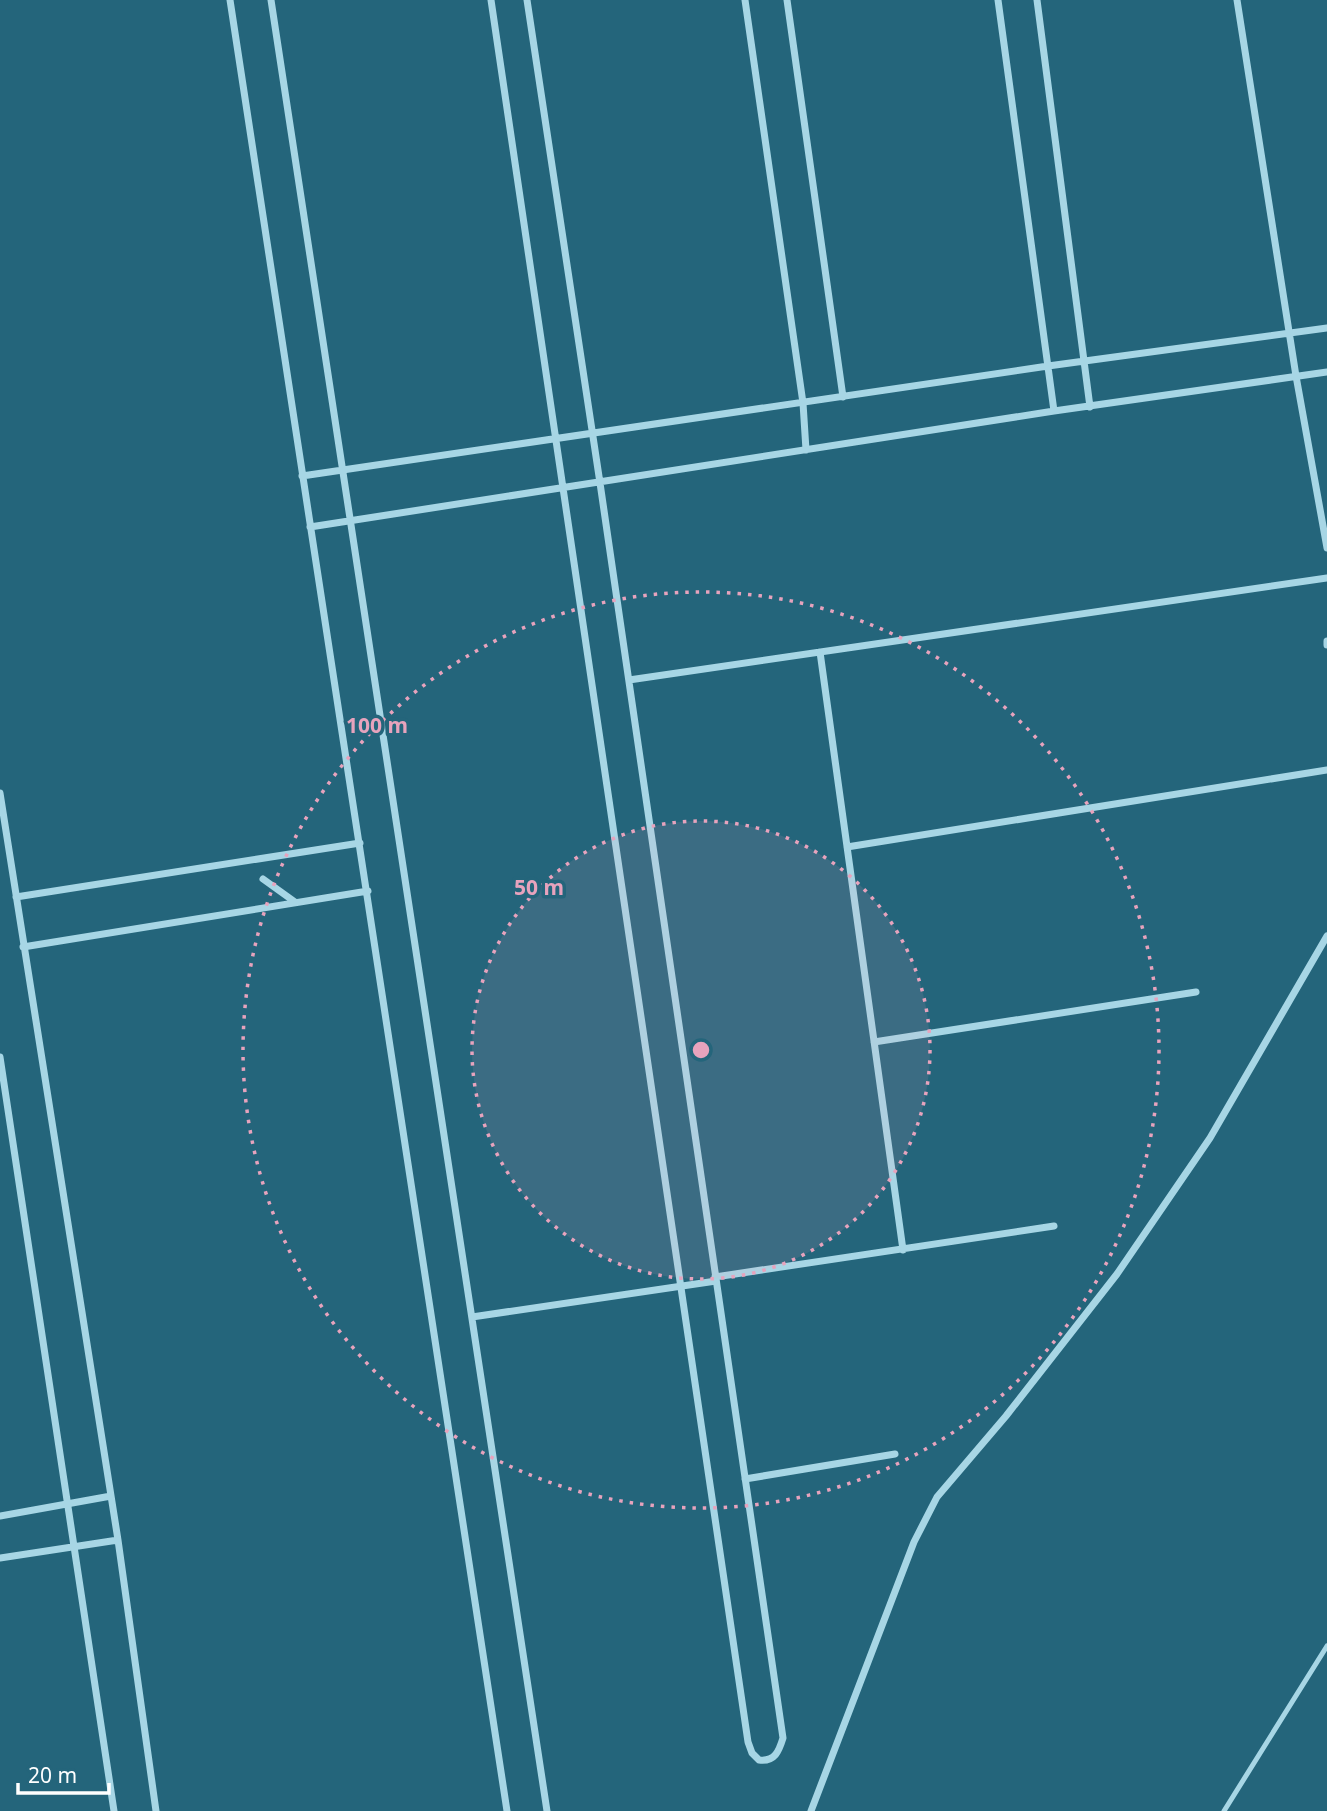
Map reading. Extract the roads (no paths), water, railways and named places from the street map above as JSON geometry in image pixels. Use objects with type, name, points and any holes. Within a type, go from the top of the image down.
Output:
[{"type":"street","points":[[230,0],[507,1811]]},
{"type":"street","points":[[271,0],[547,1811]]},
{"type":"street","points":[[491,0],[748,1742],[752,1753],[759,1760],[765,1761],[773,1759],[783,1738],[527,0]]},
{"type":"street","points":[[745,0],[803,403],[806,450]]},
{"type":"street","points":[[787,0],[843,397]]},
{"type":"street","points":[[998,0],[1054,411]]},
{"type":"street","points":[[1037,0],[1090,407]]},
{"type":"street","points":[[1237,0],[1296,376],[1327,548]]},
{"type":"street","points":[[302,476],[1048,366],[1327,328]]},
{"type":"street","points":[[310,527],[1054,411],[1327,372]]},
{"type":"street","points":[[629,680],[1327,578]]},
{"type":"street","points":[[820,652],[903,1250]]},
{"type":"street","points":[[847,847],[1327,770]]},
{"type":"street","points":[[0,793],[118,1540],[156,1811]]},
{"type":"street","points":[[16,897],[360,843]]},
{"type":"street","points":[[263,879],[295,902]]},
{"type":"street","points":[[23,947],[368,891]]},
{"type":"street","points":[[811,1811],[914,1542],[937,1497],[1006,1416],[1117,1275],[1210,1138],[1327,936]]},
{"type":"street","points":[[874,1042],[1196,992]]},
{"type":"street","points":[[0,1057],[114,1811]]},
{"type":"street","points":[[472,1317],[1054,1226]]},
{"type":"street","points":[[745,1479],[895,1454]]},
{"type":"street","points":[[0,1516],[111,1496]]},
{"type":"street","points":[[0,1558],[118,1540]]},
{"type":"lane","points":[[1224,1811],[1327,1646]]}]
